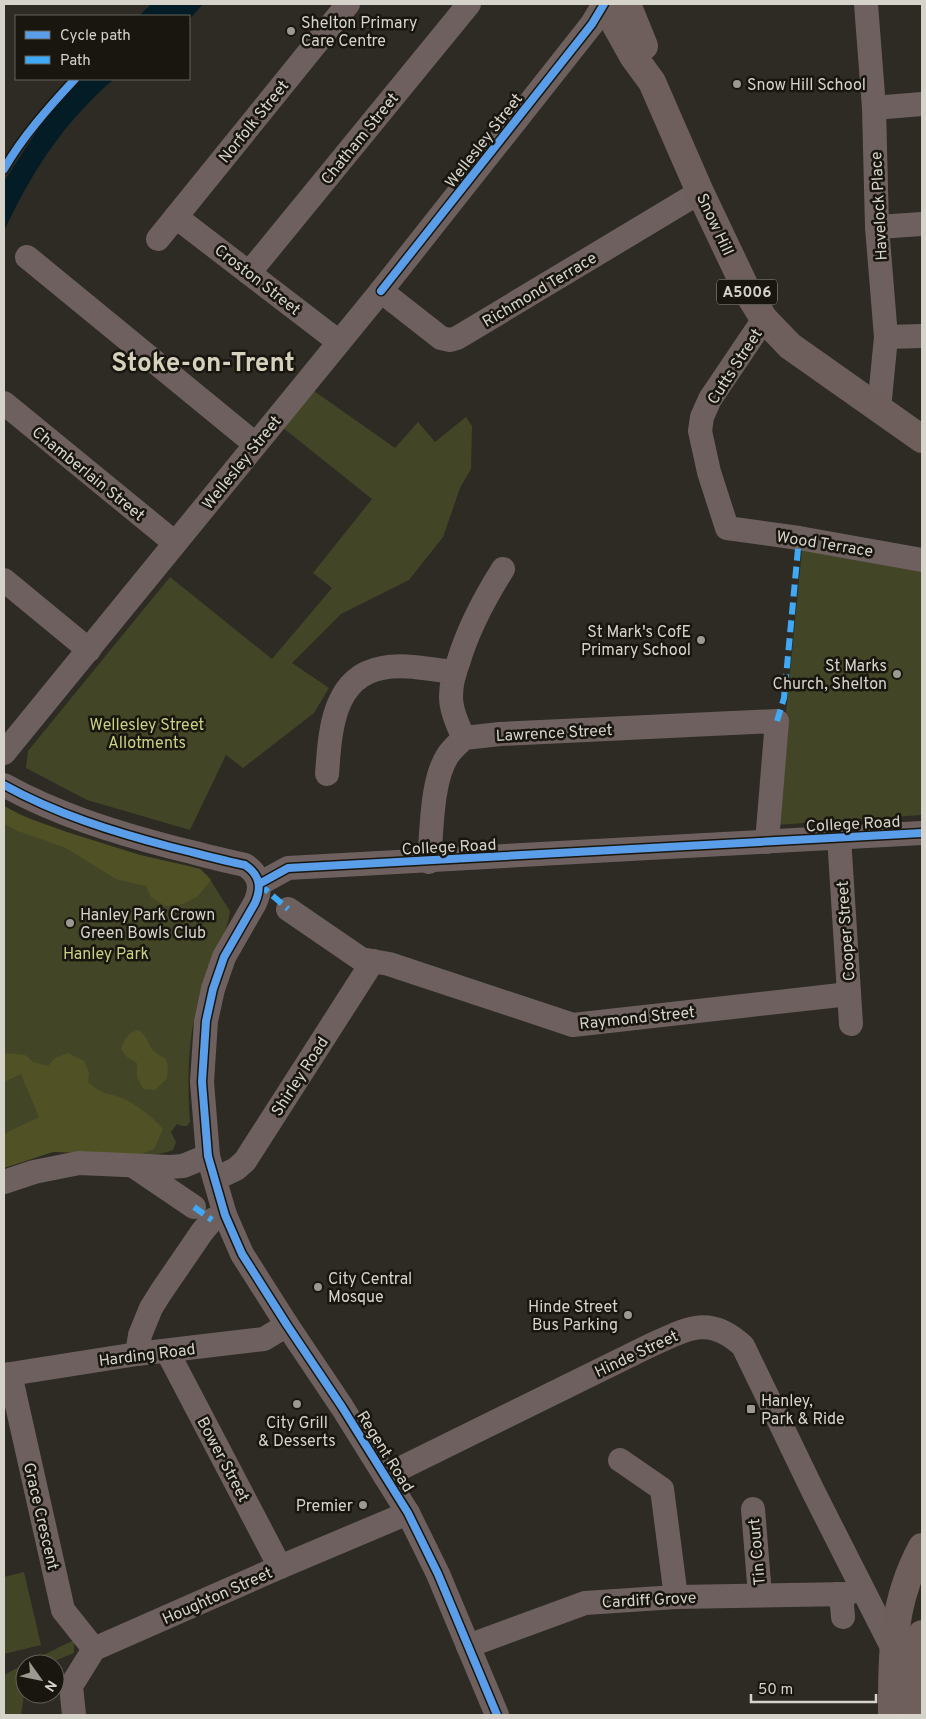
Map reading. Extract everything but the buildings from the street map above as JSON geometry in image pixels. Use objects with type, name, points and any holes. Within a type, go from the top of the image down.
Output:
[{"type":"main road","name":"Snow Hill","points":[[604,4],[633,56],[652,82],[700,192],[748,292],[764,319],[790,346],[922,439]]},
{"type":"main road","name":"Snow Hill","points":[[627,4],[646,51],[652,82]]},
{"type":"main road","points":[[892,1715],[892,1648],[899,1606],[911,1567],[922,1547]]},
{"type":"main road","points":[[915,1715],[916,1668],[922,1634]]},
{"type":"street","name":"Norfolk Street","points":[[158,239],[348,4]]},
{"type":"street","name":"Chatham Street","points":[[249,273],[469,4]]},
{"type":"street","name":"Wellesley Street","points":[[4,753],[381,291],[592,24],[604,4]]},
{"type":"street","name":"Havelock Place","points":[[866,4],[874,108],[877,228],[886,338],[879,408]]},
{"type":"street","points":[[874,108],[922,104]]},
{"type":"street","name":"Richmond Terrace","points":[[381,291],[441,338],[450,340],[457,338],[700,192]]},
{"type":"street","name":"Croston Street","points":[[176,216],[339,342]]},
{"type":"street","points":[[877,228],[922,224]]},
{"type":"street","points":[[27,257],[255,444]]},
{"type":"street","name":"Cutts Street","points":[[728,528],[709,472],[700,430],[702,417],[710,399],[764,319]]},
{"type":"street","points":[[886,338],[922,336]]},
{"type":"street","name":"Chamberlain Street","points":[[4,403],[175,543]]},
{"type":"street","name":"Wood Terrace","points":[[728,528],[799,538],[922,560]]},
{"type":"street","points":[[429,862],[435,796],[439,776],[448,755],[464,738],[456,722],[451,698],[455,672],[471,625],[488,592],[503,569]]},
{"type":"street","points":[[4,580],[89,650]]},
{"type":"street","points":[[326,774],[336,708],[349,686],[366,674],[382,668],[406,666],[455,672]]},
{"type":"street","name":"Lawrence Street","points":[[464,738],[500,734],[777,721],[767,842]]},
{"type":"street","points":[[4,785],[22,796],[113,832],[245,865],[253,870],[259,884]]},
{"type":"street","name":"College Road","points":[[259,884],[288,868],[429,862],[922,833]]},
{"type":"street","name":"Cooper Street","points":[[839,837],[851,1024]]},
{"type":"street","name":"Regent Road","points":[[259,884],[259,893],[255,903],[224,957],[207,1014],[202,1082],[208,1156],[225,1215],[242,1254],[286,1325],[342,1407],[408,1513],[438,1574],[496,1715]]},
{"type":"street","name":"Raymond Street","points":[[288,909],[361,959],[389,964],[573,1025],[849,994]]},
{"type":"street","name":"Shirley Road","points":[[215,1179],[236,1169],[245,1161],[373,961]]},
{"type":"street","points":[[4,1182],[34,1172],[79,1163],[135,1167],[183,1166],[208,1156]]},
{"type":"street","points":[[135,1167],[194,1207]]},
{"type":"street","points":[[138,1354],[140,1335],[161,1292],[202,1232],[212,1220],[225,1215]]},
{"type":"street","name":"Harding Road","points":[[7,1375],[138,1354],[264,1339],[286,1325]]},
{"type":"street","name":"Hinde Street","points":[[385,1476],[651,1345],[689,1328],[711,1327],[727,1333],[743,1346],[892,1648]]},
{"type":"street","name":"Bower Street","points":[[167,1351],[280,1566]]},
{"type":"street","name":"Grace Crescent","points":[[7,1375],[63,1610],[94,1649]]},
{"type":"street","points":[[620,1460],[662,1488],[676,1598]]},
{"type":"street","name":"Tin Court","points":[[753,1509],[760,1595]]},
{"type":"street","name":"Houghton Street","points":[[94,1649],[280,1566],[408,1513]]},
{"type":"street","name":"Cardiff Grove","points":[[468,1646],[585,1603],[760,1595],[842,1594],[843,1617]]},
{"type":"street","points":[[74,1715],[71,1686],[94,1649]]},
{"type":"green space","name":"Wellesley Street Allotments","points":[[314,391],[395,448],[418,422],[435,442],[466,417],[472,426],[471,469],[460,488],[443,537],[409,580],[341,614],[292,663],[329,688],[314,713],[243,768],[226,755],[190,830],[87,800],[26,768],[28,751],[170,577],[272,659],[332,588],[313,573],[372,499],[282,427]]},
{"type":"green space","points":[[802,550],[922,572],[922,815],[775,825]]},
{"type":"green space","name":"Hanley Park","points":[[4,806],[53,828],[88,840],[200,869],[207,875],[230,911],[224,934],[207,971],[196,1009],[190,1045],[188,1083],[190,1122],[187,1126],[177,1124],[171,1132],[176,1142],[173,1150],[147,1155],[50,1152],[4,1168]]},
{"type":"green space","points":[[4,806],[22,816],[67,832],[140,855],[200,869],[211,880],[198,896],[183,904],[165,906],[151,897],[146,886],[116,879],[66,848],[4,824]]},
{"type":"green space","points":[[139,1030],[154,1052],[165,1058],[168,1066],[167,1078],[155,1090],[143,1089],[137,1077],[137,1063],[127,1057],[121,1049],[127,1036]]},
{"type":"green space","points":[[4,1053],[25,1055],[33,1062],[48,1066],[55,1058],[68,1053],[84,1061],[89,1072],[88,1082],[102,1092],[124,1099],[135,1105],[163,1129],[154,1149],[139,1155],[53,1152],[4,1168],[4,1134],[39,1117],[21,1074],[4,1082]]},
{"type":"green space","points":[[24,1572],[41,1645],[4,1654],[4,1577]]},
{"type":"green space","points":[[74,1640],[74,1653],[65,1657],[65,1654],[45,1654]]},
{"type":"green space","points":[[15,1669],[15,1704],[23,1704],[21,1715],[4,1715],[4,1675]]},
{"type":"water","points":[[151,4],[203,4],[190,19],[190,15],[140,15]]},
{"type":"water","points":[[81,80],[113,80],[64,130],[26,188],[4,231],[4,181],[43,122]]},
{"type":"marked path","points":[[777,721],[784,698],[799,538]]},
{"type":"marked path","points":[[259,884],[288,909]]},
{"type":"marked path","points":[[194,1207],[212,1220]]},
{"type":"cycle path","points":[[381,291],[592,24],[604,4]]},
{"type":"cycle path","points":[[4,169],[28,133],[74,80]]},
{"type":"cycle path","points":[[4,785],[44,805],[128,835],[245,865],[257,877],[259,887],[255,903],[224,957],[213,989],[206,1021],[202,1082],[208,1156],[225,1215],[242,1254],[342,1407],[408,1513],[438,1574],[497,1715]]},
{"type":"cycle path","points":[[259,884],[288,868],[922,833]]},
{"type":"place","name":"Shelton Primary Care Centre","points":[[291,31]]},
{"type":"place","name":"Snow Hill School","points":[[737,84]]},
{"type":"place","name":"St Mark's CofE Primary School","points":[[701,640]]},
{"type":"place","name":"St Marks Church, Shelton","points":[[897,674]]},
{"type":"place","name":"Hanley Park Crown Green Bowls Club","points":[[70,923]]},
{"type":"place","name":"City Central Mosque","points":[[318,1287]]},
{"type":"place","name":"Hinde Street Bus Parking","points":[[628,1315]]},
{"type":"place","name":"City Grill & Desserts","points":[[297,1404]]},
{"type":"place","name":"Hanley, Park & Ride","points":[[751,1409]]},
{"type":"place","name":"Premier","points":[[363,1505]]},
{"type":"district","name":"Stoke-on-Trent","points":[[203,362]]}]
